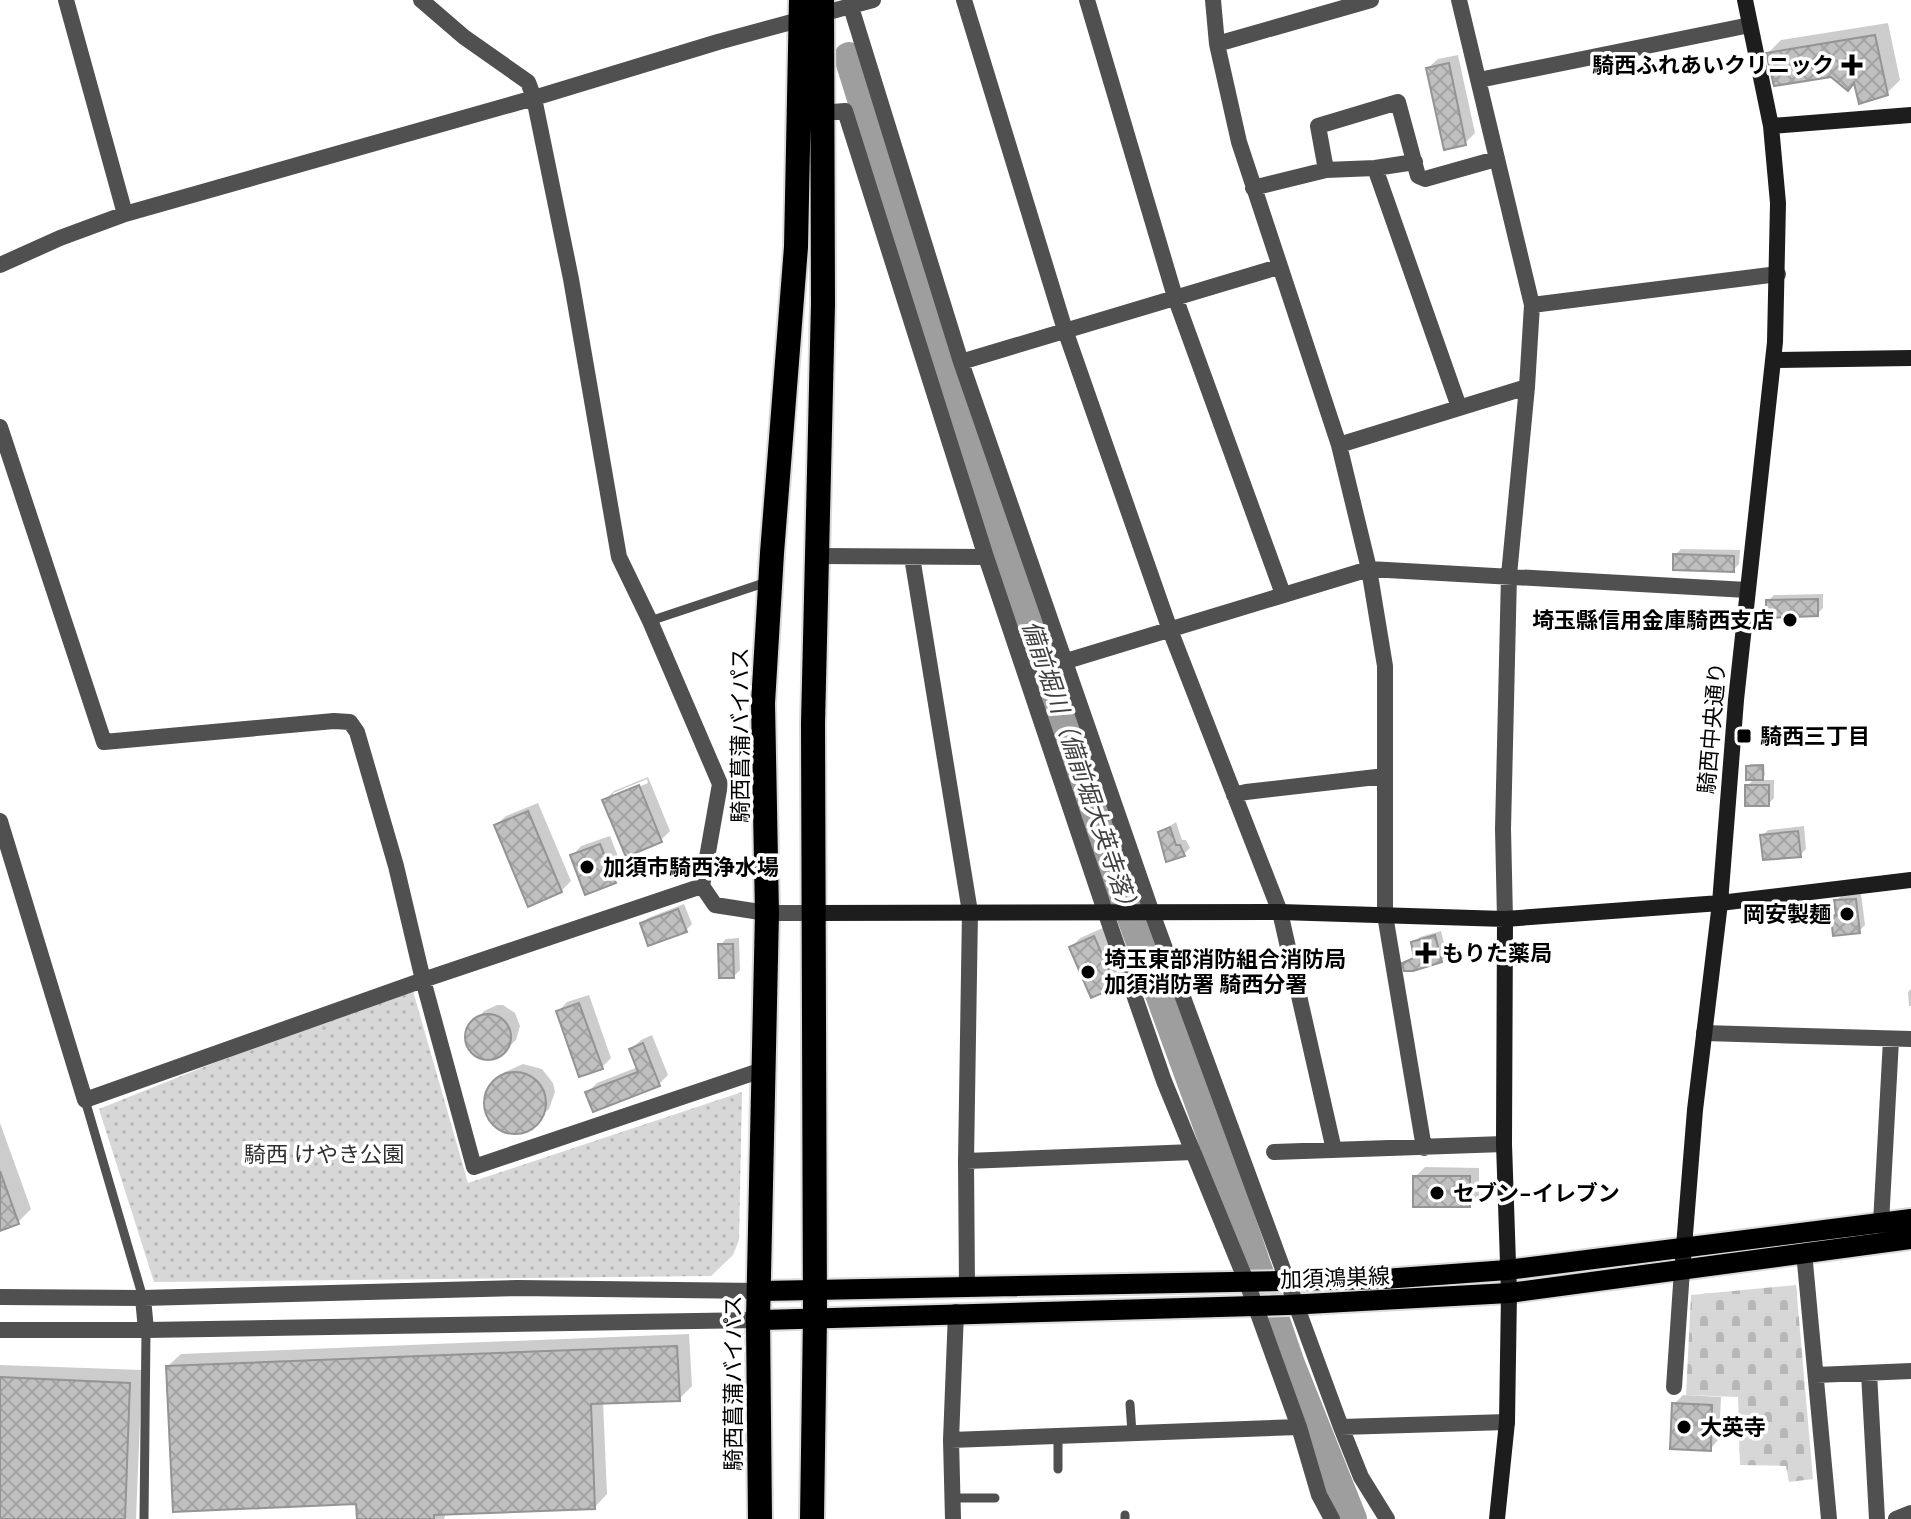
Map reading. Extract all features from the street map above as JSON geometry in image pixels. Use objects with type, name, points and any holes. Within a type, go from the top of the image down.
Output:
[{"type":"highway","points":[[812,9],[820,113],[823,304],[813,724],[815,1317],[812,1519]]},
{"type":"highway","name":"騎西菖蒲バイパス","points":[[760,1519],[758,1320],[767,913],[763,703],[812,9]]},
{"type":"main road","name":"加須鴻巣線","points":[[759,1291],[1384,1279],[1507,1270],[1911,1219]]},
{"type":"main road","name":"加須鴻巣線","points":[[758,1320],[1292,1304],[1509,1293],[1911,1239]]},
{"type":"street","points":[[66,0],[125,214]]},
{"type":"street","points":[[421,0],[464,37],[528,82],[534,98],[571,279],[619,557],[720,784],[702,886],[715,905],[767,913],[1280,912],[1505,919],[1720,903],[1911,880]]},
{"type":"street","points":[[0,265],[125,214],[534,98],[718,42],[812,9],[851,7],[873,0]]},
{"type":"street","points":[[964,0],[1065,330],[1170,630],[1280,912],[1334,1150]]},
{"type":"street","points":[[1087,0],[1175,297],[1283,594]]},
{"type":"street","points":[[1213,0],[1217,44],[1239,142],[1339,445],[1369,569],[1385,666],[1385,915],[1424,1148]]},
{"type":"street","points":[[1217,44],[1371,0]]},
{"type":"street","points":[[1459,0],[1532,305],[1509,575],[1503,829],[1504,1144],[1509,1293],[1507,1422],[1497,1519]]},
{"type":"street","name":"騎西中央通り","points":[[1682,1270],[1704,1033],[1720,903],[1747,590],[1773,360],[1778,274],[1778,203],[1771,126],[1745,0]]},
{"type":"street","points":[[851,7],[961,362],[1148,913],[1292,1304],[1361,1477],[1387,1519]]},
{"type":"street","points":[[1479,80],[1750,25]]},
{"type":"street","points":[[1326,170],[1318,126],[1398,102],[1418,176],[1425,179],[1496,159]]},
{"type":"street","points":[[820,113],[845,111],[986,557],[1029,673],[1106,914],[1164,1081],[1247,1283],[1299,1427],[1319,1495],[1332,1519]]},
{"type":"street","points":[[1771,126],[1911,115]]},
{"type":"street","points":[[1253,188],[1326,170],[1415,162]]},
{"type":"street","points":[[1375,168],[1459,407]]},
{"type":"street","points":[[961,362],[1278,267]]},
{"type":"street","points":[[1532,305],[1778,274]]},
{"type":"street","points":[[1773,360],[1911,358]]},
{"type":"street","points":[[1339,445],[1527,387]]},
{"type":"street","points":[[0,427],[104,742],[350,722],[363,746],[474,1167],[762,1070]]},
{"type":"street","points":[[818,556],[986,557]]},
{"type":"street","points":[[912,557],[970,912],[967,1287]]},
{"type":"street","points":[[1029,673],[1369,569],[1747,590]]},
{"type":"street","points":[[1234,795],[1385,776]]},
{"type":"street","points":[[0,821],[3,845],[85,1100],[423,980],[702,886]]},
{"type":"street","points":[[1704,1033],[1911,1039]]},
{"type":"street","points":[[1881,1223],[1891,1040]]},
{"type":"street","points":[[1274,1152],[1504,1144]]},
{"type":"street","points":[[966,1161],[1193,1152]]},
{"type":"street","points":[[1804,1252],[1829,1519]]},
{"type":"street","points":[[1674,1387],[1682,1270]]},
{"type":"street","points":[[0,1297],[143,1298],[517,1288],[759,1291]]},
{"type":"street","points":[[143,1298],[146,1330]]},
{"type":"street","points":[[953,1519],[951,1440],[956,1312]]},
{"type":"street","points":[[0,1330],[758,1320]]},
{"type":"street","points":[[1816,1375],[1911,1371]]},
{"type":"street","points":[[1869,1373],[1877,1519]]},
{"type":"street","points":[[1341,1427],[1507,1422]]},
{"type":"street","points":[[951,1440],[1299,1427]]},
{"type":"street","points":[[1896,1519],[1911,1513]]},
{"type":"lane","points":[[650,621],[770,581]]},
{"type":"lane","points":[[85,1100],[143,1298]]},
{"type":"lane","points":[[144,1519],[146,1330]]},
{"type":"lane","points":[[1130,1404],[1132,1433]]},
{"type":"lane","points":[[1058,1436],[1058,1469]]},
{"type":"lane","points":[[952,1498],[995,1498]]},
{"type":"green space","name":"騎西 けやき公園","points":[[411,984],[468,1183],[742,1092],[739,1240],[733,1255],[711,1276],[154,1282],[99,1109]]},
{"type":"green space","points":[[1796,1285],[1813,1479],[1789,1482],[1786,1466],[1740,1465],[1738,1397],[1686,1395],[1691,1295]]},
{"type":"building","points":[[1875,35],[1888,95],[1859,104],[1854,83],[1848,91],[1831,77],[1774,86],[1766,53]]},
{"type":"building","points":[[1449,63],[1466,145],[1444,150],[1426,68]]},
{"type":"building","points":[[1673,554],[1734,556],[1734,572],[1673,570]]},
{"type":"building","points":[[1818,599],[1818,616],[1766,618],[1766,600]]},
{"type":"building","points":[[1763,765],[1763,780],[1746,780],[1746,766]]},
{"type":"building","points":[[639,785],[662,842],[626,857],[602,800]]},
{"type":"building","points":[[1745,785],[1769,785],[1769,806],[1745,806]]},
{"type":"building","points":[[528,811],[562,892],[528,907],[494,825]]},
{"type":"building","points":[[1170,827],[1176,845],[1180,845],[1185,856],[1166,862],[1158,832]]},
{"type":"building","points":[[1798,831],[1801,857],[1763,860],[1760,835]]},
{"type":"building","points":[[600,844],[616,883],[585,895],[570,855]]},
{"type":"building","points":[[1856,899],[1860,933],[1833,936],[1831,916],[1836,915],[1834,900]]},
{"type":"building","points":[[678,909],[687,932],[648,946],[640,923]]},
{"type":"building","points":[[1435,935],[1442,962],[1404,971],[1402,963],[1414,958],[1411,942]]},
{"type":"building","points":[[1094,936],[1116,987],[1091,998],[1069,947]]},
{"type":"building","points":[[718,944],[733,944],[734,978],[719,978]]},
{"type":"building","points":[[579,1003],[603,1069],[579,1077],[556,1011]]},
{"type":"building","points":[[488,1014],[504,1021],[511,1037],[504,1053],[488,1060],[472,1053],[465,1037],[472,1021]]},
{"type":"building","points":[[643,1043],[660,1086],[593,1112],[585,1092],[638,1072],[629,1049]]},
{"type":"building","points":[[515,1072],[537,1081],[546,1103],[537,1125],[515,1134],[493,1125],[484,1103],[493,1081]]},
{"type":"building","points":[[0,1171],[19,1224],[0,1231]]},
{"type":"building","points":[[1413,1176],[1470,1176],[1470,1207],[1413,1207]]},
{"type":"building","points":[[677,1346],[680,1401],[591,1404],[595,1509],[434,1515],[434,1519],[357,1519],[356,1504],[173,1512],[166,1366]]},
{"type":"building","points":[[0,1377],[130,1383],[125,1519],[0,1519]]},
{"type":"building","points":[[1672,1403],[1712,1405],[1711,1451],[1670,1449]]},
{"type":"waterway","name":"備前堀川（備前堀大英寺落）","points":[[849,57],[953,391],[1093,811],[1210,1131],[1290,1364],[1352,1519]]},
{"type":"place","name":"騎西ふれあいクリニック","points":[[1852,65]]},
{"type":"place","name":"埼玉縣信用金庫騎西支店","points":[[1790,620]]},
{"type":"place","name":"騎西三丁目","points":[[1744,736]]},
{"type":"place","name":"加須市騎西浄水場","points":[[587,867]]},
{"type":"place","name":"岡安製麺","points":[[1847,914]]},
{"type":"place","name":"もりた薬局","points":[[1426,953]]},
{"type":"place","name":"埼玉東部消防組合消防局 加須消防署 騎西分署","points":[[1088,972]]},
{"type":"place","name":"セブン-イレブン","points":[[1437,1193]]},
{"type":"place","name":"大英寺","points":[[1684,1427]]}]
